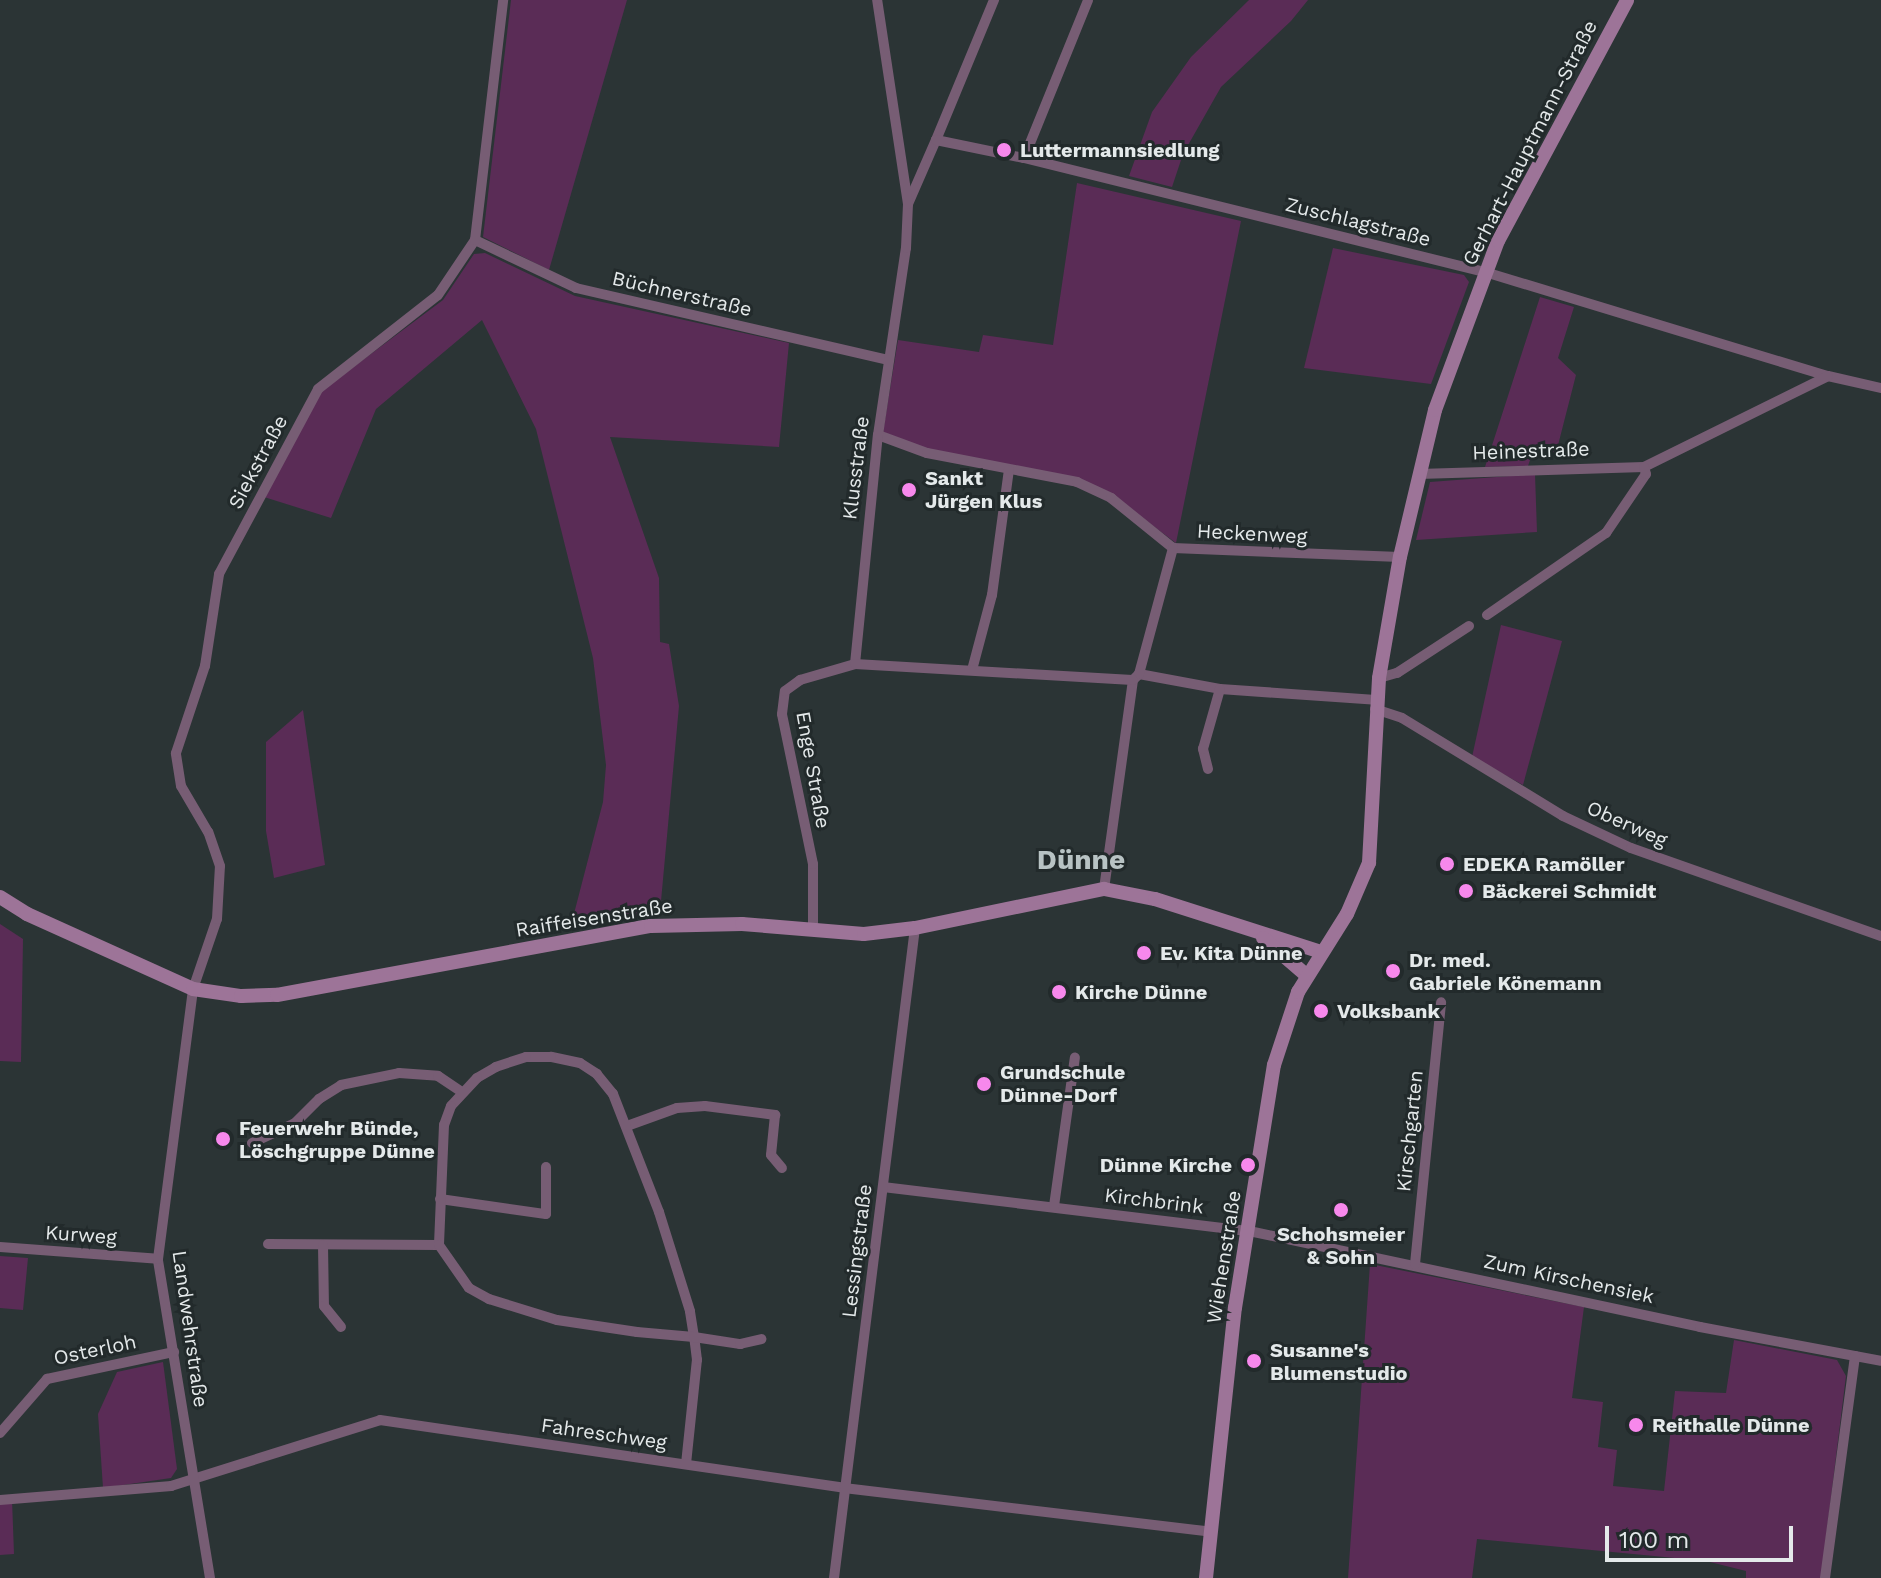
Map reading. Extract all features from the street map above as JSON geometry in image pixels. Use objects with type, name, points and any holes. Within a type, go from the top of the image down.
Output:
[{"type":"street","name":"Siekstraße","points":[[193,989],[217,919],[220,866],[208,832],[181,786],[176,753],[205,666],[219,574],[318,389],[438,295],[475,240],[503,0]]},
{"type":"street","name":"Klusstraße","points":[[855,664],[878,435],[906,248],[908,204],[877,0]]},
{"type":"street","points":[[908,204],[994,0]]},
{"type":"street","points":[[1024,158],[1088,0]]},
{"type":"street","name":"Gerhart-Hauptmann-Straße","points":[[1321,952],[1347,914],[1369,863],[1373,827],[1375,705],[1379,678],[1400,557],[1446,374],[1485,272],[1627,0]]},
{"type":"street","name":"Zuschlagstraße","points":[[936,140],[1024,158],[1485,272],[1828,376],[1881,388]]},
{"type":"street","name":"Büchnerstraße","points":[[475,240],[576,288],[888,360]]},
{"type":"street","name":"Heinestraße","points":[[1419,474],[1644,467],[1828,376]]},
{"type":"street","points":[[878,435],[927,453],[1077,482],[1111,498],[1173,548]]},
{"type":"street","points":[[1487,615],[1606,533],[1646,474],[1644,467]]},
{"type":"street","points":[[972,670],[992,595],[1009,470]]},
{"type":"street","name":"Heckenweg","points":[[1136,677],[1173,548],[1400,557]]},
{"type":"street","points":[[1379,678],[1397,673],[1469,626]]},
{"type":"street","points":[[855,664],[1136,677],[1375,705]]},
{"type":"street","name":"Enge Straße","points":[[813,931],[813,864],[782,714],[785,691],[800,680],[855,664]]},
{"type":"street","points":[[1104,889],[1136,677]]},
{"type":"street","points":[[1208,769],[1203,749],[1220,689]]},
{"type":"street","name":"Oberweg","points":[[1375,705],[1402,718],[1563,816],[1631,848],[1881,936]]},
{"type":"street","name":"Raiffeisenstraße","points":[[0,897],[27,914],[193,989],[241,996],[277,995],[651,926],[742,924],[864,934],[915,928],[1104,889],[1155,899],[1321,952]]},
{"type":"street","name":"Lessingstraße","points":[[834,1578],[915,928]]},
{"type":"street","name":"Raiffeisenstraße","points":[[1256,932],[1306,975]]},
{"type":"street","name":"Wiehenstraße","points":[[1206,1578],[1235,1308],[1278,1048],[1306,975],[1321,952]]},
{"type":"street","name":"Landwehrstraße","points":[[193,989],[158,1259],[210,1578]]},
{"type":"street","name":"Kirschgarten","points":[[1415,1264],[1441,1002]]},
{"type":"street","points":[[686,1464],[697,1360],[694,1337],[659,1212],[613,1094],[597,1074],[580,1063],[551,1057],[526,1057],[496,1067],[462,1092],[451,1106],[444,1125],[439,1245],[469,1288],[514,1308],[557,1320],[694,1337],[740,1344],[761,1339]]},
{"type":"street","points":[[1054,1206],[1075,1057]]},
{"type":"street","points":[[252,1143],[295,1123],[319,1099],[341,1085],[399,1073],[438,1076],[462,1092]]},
{"type":"street","points":[[627,1126],[677,1108],[705,1106],[775,1115],[771,1155],[782,1168]]},
{"type":"street","points":[[440,1199],[546,1214],[546,1167]]},
{"type":"street","name":"Kirchbrink","points":[[883,1187],[1249,1231]]},
{"type":"street","name":"Zum Kirschensiek","points":[[1249,1231],[1700,1327],[1881,1361]]},
{"type":"street","points":[[268,1244],[439,1245]]},
{"type":"street","points":[[323,1245],[324,1306],[341,1327]]},
{"type":"street","name":"Kurweg","points":[[0,1247],[158,1259]]},
{"type":"street","name":"Osterloh","points":[[0,1433],[47,1379],[174,1352]]},
{"type":"street","points":[[1825,1578],[1855,1356]]},
{"type":"street","name":"Fahreschweg","points":[[0,1500],[171,1486],[380,1420],[844,1488],[1211,1532]]},
{"type":"shaded area","points":[[511,0],[627,0],[549,270],[483,237]]},
{"type":"shaded area","points":[[1249,0],[1308,0],[1291,21],[1221,87],[1183,154],[1172,187],[1129,176],[1152,112],[1191,57]]},
{"type":"shaded area","points":[[1077,183],[1241,221],[1176,543],[1113,496],[927,449],[883,432],[898,340],[979,352],[983,335],[1053,345]]},
{"type":"shaded area","points":[[1333,248],[1464,275],[1469,282],[1431,384],[1304,368]]},
{"type":"shaded area","points":[[485,253],[575,296],[789,343],[779,447],[610,437],[659,578],[660,642],[669,644],[679,706],[660,912],[570,929],[603,802],[606,765],[593,658],[536,429],[482,320],[376,409],[331,518],[264,497],[320,392],[443,300],[474,254]]},
{"type":"shaded area","points":[[1540,297],[1574,307],[1558,358],[1576,375],[1556,453],[1533,451],[1528,466],[1485,467]]},
{"type":"shaded area","points":[[1535,474],[1537,532],[1416,540],[1430,482]]},
{"type":"shaded area","points":[[1501,625],[1562,641],[1523,785],[1472,757]]},
{"type":"shaded area","points":[[303,710],[325,865],[274,878],[266,831],[266,742]]},
{"type":"shaded area","points":[[0,924],[23,939],[21,1062],[0,1061]]},
{"type":"shaded area","points":[[0,1256],[28,1258],[23,1310],[0,1308]]},
{"type":"shaded area","points":[[1370,1264],[1584,1307],[1572,1398],[1603,1402],[1598,1447],[1617,1450],[1613,1486],[1664,1491],[1675,1391],[1726,1393],[1734,1340],[1837,1360],[1846,1376],[1821,1578],[1746,1578],[1746,1571],[1706,1561],[1477,1539],[1472,1578],[1348,1578]]},
{"type":"shaded area","points":[[163,1362],[177,1469],[171,1478],[103,1488],[98,1414],[117,1372]]},
{"type":"shaded area","points":[[12,1499],[14,1554],[0,1555],[0,1501]]},
{"type":"place","name":"Luttermannsiedlung","points":[[1004,150]]},
{"type":"place","name":"Sankt Jürgen Klus","points":[[909,490]]},
{"type":"place","name":"EDEKA Ramöller","points":[[1447,864]]},
{"type":"place","name":"Bäckerei Schmidt","points":[[1466,891]]},
{"type":"place","name":"Ev. Kita Dünne","points":[[1144,953]]},
{"type":"place","name":"Dr. med. Gabriele Könemann","points":[[1393,971]]},
{"type":"place","name":"Kirche Dünne","points":[[1059,992]]},
{"type":"place","name":"Volksbank","points":[[1321,1011]]},
{"type":"place","name":"Grundschule Dünne-Dorf","points":[[984,1084]]},
{"type":"place","name":"Feuerwehr Bünde, Löschgruppe Dünne","points":[[223,1139]]},
{"type":"place","name":"Dünne Kirche","points":[[1248,1165]]},
{"type":"place","name":"Schohsmeier & Sohn","points":[[1341,1210]]},
{"type":"place","name":"Susanne's Blumenstudio","points":[[1254,1361]]},
{"type":"place","name":"Reithalle Dünne","points":[[1636,1425]]},
{"type":"district","name":"Dünne","points":[[1081,860]]}]
